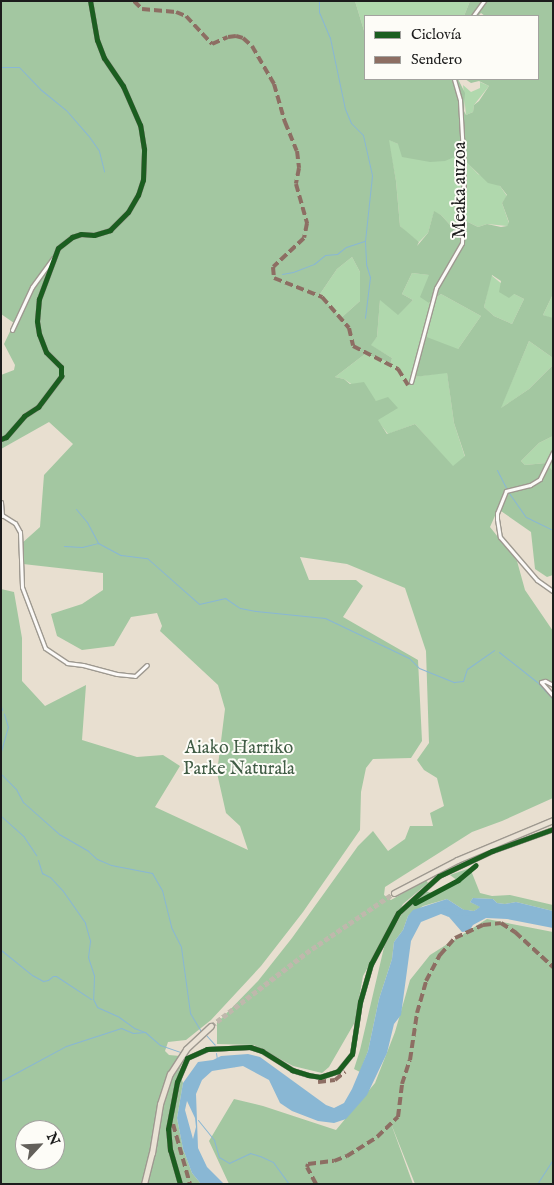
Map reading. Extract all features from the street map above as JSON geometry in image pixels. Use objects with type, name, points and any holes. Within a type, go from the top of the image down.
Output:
[{"type":"highway","points":[[394,894],[457,860],[553,820]]},
{"type":"highway","points":[[144,1184],[152,1153],[160,1104],[170,1074],[186,1050],[209,1027]]},
{"type":"street","points":[[12,330],[32,288],[63,242],[81,234],[94,235],[110,230],[128,212],[138,195],[143,180],[144,149],[140,125],[123,86],[104,58],[97,40],[90,1]]},
{"type":"street","points":[[474,15],[484,1]]},
{"type":"street","name":"Meaka auzoa","points":[[412,382],[436,288],[462,242],[464,172],[460,100],[454,80]]},
{"type":"street","points":[[1,439],[6,437],[24,416],[38,407],[60,376],[60,367],[46,352],[39,334],[37,321],[39,299],[55,256]]},
{"type":"street","points":[[553,452],[540,479],[530,485],[506,491],[497,513],[500,537],[537,580],[553,591]]},
{"type":"street","points":[[1,502],[1,516],[15,523],[20,532],[22,587],[45,648],[67,664],[83,664],[117,674],[135,676],[147,665]]},
{"type":"street","points":[[553,685],[545,681],[541,682],[553,696]]},
{"type":"street","points":[[180,1184],[170,1150],[168,1129],[177,1082],[187,1058],[207,1049],[250,1047],[262,1051],[292,1070],[308,1076],[320,1077],[338,1071],[352,1054],[360,1002],[371,964],[398,913],[440,876],[492,851],[553,829]]},
{"type":"green space","name":"Aiako Harriko Parke Naturala","points":[[1,1],[355,1],[364,31],[364,80],[458,80],[465,93],[464,111],[466,115],[473,112],[474,105],[489,86],[479,81],[471,83],[466,80],[539,80],[539,15],[484,15],[481,13],[479,15],[464,15],[470,1],[553,1],[553,294],[543,315],[553,318],[553,358],[529,341],[501,408],[529,389],[553,365],[553,436],[539,443],[521,461],[525,465],[546,463],[553,471],[553,575],[547,577],[535,569],[531,532],[498,509],[490,527],[517,561],[525,590],[553,631],[553,683],[545,679],[539,683],[553,698],[553,798],[472,832],[385,887],[384,895],[391,900],[426,880],[428,883],[403,904],[363,976],[355,1022],[329,1067],[322,1073],[293,1066],[254,1045],[217,1044],[217,1023],[258,981],[292,938],[358,846],[373,831],[388,851],[405,839],[410,826],[433,826],[430,813],[444,806],[437,778],[424,770],[417,760],[429,743],[426,651],[405,588],[347,564],[300,557],[309,580],[356,580],[363,586],[343,617],[418,660],[422,741],[411,758],[373,759],[366,768],[361,792],[360,830],[303,912],[261,966],[211,1020],[186,1040],[168,1042],[165,1051],[169,1055],[180,1056],[182,1062],[179,1072],[183,1083],[177,1118],[183,1149],[192,1173],[201,1184],[1,1184],[1,589],[14,592],[22,638],[22,681],[45,706],[86,685],[82,740],[137,757],[163,755],[180,766],[155,807],[248,850],[240,826],[226,813],[217,773],[225,709],[218,685],[160,631],[162,626],[157,613],[131,617],[114,646],[82,650],[57,636],[51,614],[82,604],[103,590],[103,573],[23,564],[21,544],[40,527],[44,475],[73,444],[49,422],[1,449],[1,375],[14,370],[15,365],[4,344],[14,323],[1,314]],"holes":[[[389,140],[398,144],[402,157],[430,162],[445,161],[459,155],[488,183],[500,186],[507,195],[502,203],[509,222],[507,226],[501,227],[487,224],[478,227],[468,222],[451,226],[441,215],[434,211],[428,233],[417,246],[419,242],[400,226],[396,181]],[[352,257],[360,272],[360,301],[341,318],[320,294],[337,269]],[[412,273],[429,275],[420,297],[429,303],[441,294],[481,316],[458,349],[424,336],[414,377],[447,373],[454,423],[465,456],[453,466],[415,424],[387,434],[378,420],[398,408],[388,397],[376,401],[364,382],[350,384],[344,379],[335,377],[365,354],[391,363],[392,358],[371,345],[377,337],[380,300],[398,315],[413,300],[402,294]],[[492,275],[501,281],[499,292],[509,298],[514,294],[524,299],[512,324],[494,316],[484,307]]]},
{"type":"green space","points":[[355,1],[470,1],[464,15],[364,15],[364,31]]},
{"type":"green space","points":[[480,82],[489,86],[474,105],[473,112],[466,115],[463,85],[471,92],[480,88]]},
{"type":"green space","points":[[388,139],[398,144],[459,154],[478,174],[500,186],[507,196],[502,203],[509,223],[507,226],[487,224],[478,227],[468,222],[451,226],[441,215],[434,212],[428,233],[419,242],[408,234],[400,226],[396,181]]},
{"type":"green space","points":[[352,257],[360,272],[360,301],[341,318],[320,294],[337,269]]},
{"type":"green space","points":[[412,273],[430,275],[429,303],[441,294],[481,316],[458,349],[414,377],[447,372],[454,423],[465,457],[453,467],[415,424],[388,434],[377,420],[376,401],[344,379],[335,377],[365,354],[391,363],[392,358],[370,345],[377,337],[380,299],[398,314],[413,300],[402,294]]},
{"type":"green space","points":[[491,275],[514,294],[524,299],[512,324],[494,316],[484,307]]},
{"type":"green space","points":[[553,294],[553,319],[543,315]]},
{"type":"green space","points":[[529,341],[553,358],[553,365],[529,389],[500,409]]},
{"type":"green space","points":[[553,436],[553,471],[546,463],[525,465],[521,461],[539,443]]},
{"type":"green space","points":[[470,868],[480,893],[492,896],[510,895],[553,905],[553,911],[516,902],[505,904],[497,903],[493,899],[473,898],[470,902],[481,907],[474,911],[464,910],[447,899],[423,906],[408,916],[403,930],[394,942],[392,959],[379,999],[368,1051],[360,1072],[354,1069],[385,943],[404,910],[425,891],[435,894],[458,881],[450,875]]},
{"type":"green space","points":[[487,919],[553,932],[553,1184],[415,1184],[390,1121],[413,1184],[229,1184],[209,1141],[234,1099],[263,1106],[336,1130],[375,1083],[395,1032],[410,980],[430,955]]},
{"type":"water","points":[[473,898],[493,899],[497,903],[516,902],[553,911],[553,928],[507,919],[486,918],[473,925],[469,931],[462,932],[449,917],[441,914],[421,922],[411,941],[401,1015],[394,1024],[387,1053],[367,1095],[346,1119],[334,1123],[318,1121],[292,1111],[280,1103],[269,1080],[243,1066],[212,1071],[202,1080],[196,1094],[198,1148],[207,1167],[224,1184],[201,1184],[192,1173],[183,1149],[177,1118],[183,1083],[198,1062],[213,1060],[221,1056],[248,1054],[260,1057],[326,1105],[334,1108],[344,1103],[368,1051],[379,999],[392,959],[394,942],[403,930],[408,916],[413,910],[447,899],[464,910],[474,911],[480,907],[470,902]],"holes":[[[187,1101],[195,1118],[196,1127],[193,1139],[185,1110]]]},
{"type":"waterway","points":[[282,274],[314,264],[325,255],[337,254],[346,247],[365,241],[372,175],[363,135],[351,123],[345,109],[330,38],[319,12],[319,1]]},
{"type":"waterway","points":[[1,67],[19,67],[40,89],[66,110],[99,151],[104,171]]},
{"type":"waterway","points":[[365,242],[366,264],[370,277],[365,318]]},
{"type":"waterway","points":[[497,470],[506,488]]},
{"type":"waterway","points":[[509,493],[526,517],[553,530]]},
{"type":"waterway","points":[[76,509],[87,522],[98,543],[121,555],[147,558],[199,604],[225,598],[240,608],[325,618],[409,658],[419,668],[454,682],[463,681],[467,669],[494,650]]},
{"type":"waterway","points":[[64,546],[82,547],[98,543]]},
{"type":"waterway","points":[[499,652],[537,682],[553,699]]},
{"type":"waterway","points":[[1,706],[2,710]]},
{"type":"waterway","points":[[1,751],[8,727],[4,714]]},
{"type":"waterway","points":[[1,774],[16,789],[23,802],[59,834],[88,851],[97,859],[111,865],[152,873],[162,890],[171,927],[181,947],[190,1013],[201,1031]]},
{"type":"waterway","points":[[1,816],[24,837],[36,855]]},
{"type":"waterway","points":[[38,860],[42,873],[50,877],[63,891],[85,923],[90,941],[88,957],[94,976],[93,999],[97,1007],[119,1017],[134,1028],[145,1032],[160,1045],[186,1054]]},
{"type":"waterway","points":[[444,911],[467,913]]},
{"type":"waterway","points":[[1,950],[32,975],[43,981],[56,976],[91,999]]},
{"type":"waterway","points":[[1,1081],[66,1046],[121,1028],[133,1033],[145,1032]]},
{"type":"waterway","points":[[206,1035],[215,1045]]},
{"type":"waterway","points":[[216,1053],[217,1059]]},
{"type":"waterway","points":[[198,1120],[214,1140],[219,1157],[229,1163],[250,1153],[260,1156],[273,1162],[289,1184]]},
{"type":"waterway","points":[[537,1184],[553,1159]]},
{"type":"tunnel","points":[[211,1026],[306,953],[394,893]]},
{"type":"marked path","points":[[134,1],[142,9],[176,12],[186,16],[212,44],[228,37],[236,36],[243,38],[252,46],[274,84],[285,122],[297,151],[299,168],[296,184],[307,223],[304,238],[273,267],[274,278],[322,297],[349,328],[353,346],[398,369],[408,385]]},
{"type":"marked path","points":[[316,1184],[307,1167],[308,1164],[334,1161],[347,1156],[377,1137],[398,1117],[402,1084],[410,1060],[417,1013],[426,981],[440,955],[455,938],[483,925],[501,923],[515,932],[553,967]]},
{"type":"marked path","points":[[318,1082],[335,1080],[345,1072]]},
{"type":"marked path","points":[[173,1124],[190,1184]]},
{"type":"cycle path","points":[[1,439],[6,437],[24,416],[38,407],[61,376],[61,367],[46,352],[39,334],[37,321],[39,299],[58,248],[72,237],[81,234],[94,235],[110,230],[128,212],[138,195],[143,180],[144,149],[140,125],[123,86],[104,58],[97,40],[90,1]]},
{"type":"cycle path","points":[[180,1184],[170,1150],[168,1129],[177,1082],[187,1058],[207,1049],[250,1047],[262,1051],[292,1070],[308,1075],[320,1077],[338,1071],[352,1054],[360,1002],[371,964],[398,913],[439,876],[492,851],[553,829]]},
{"type":"cycle path","points":[[415,903],[458,880],[476,865]]}]
